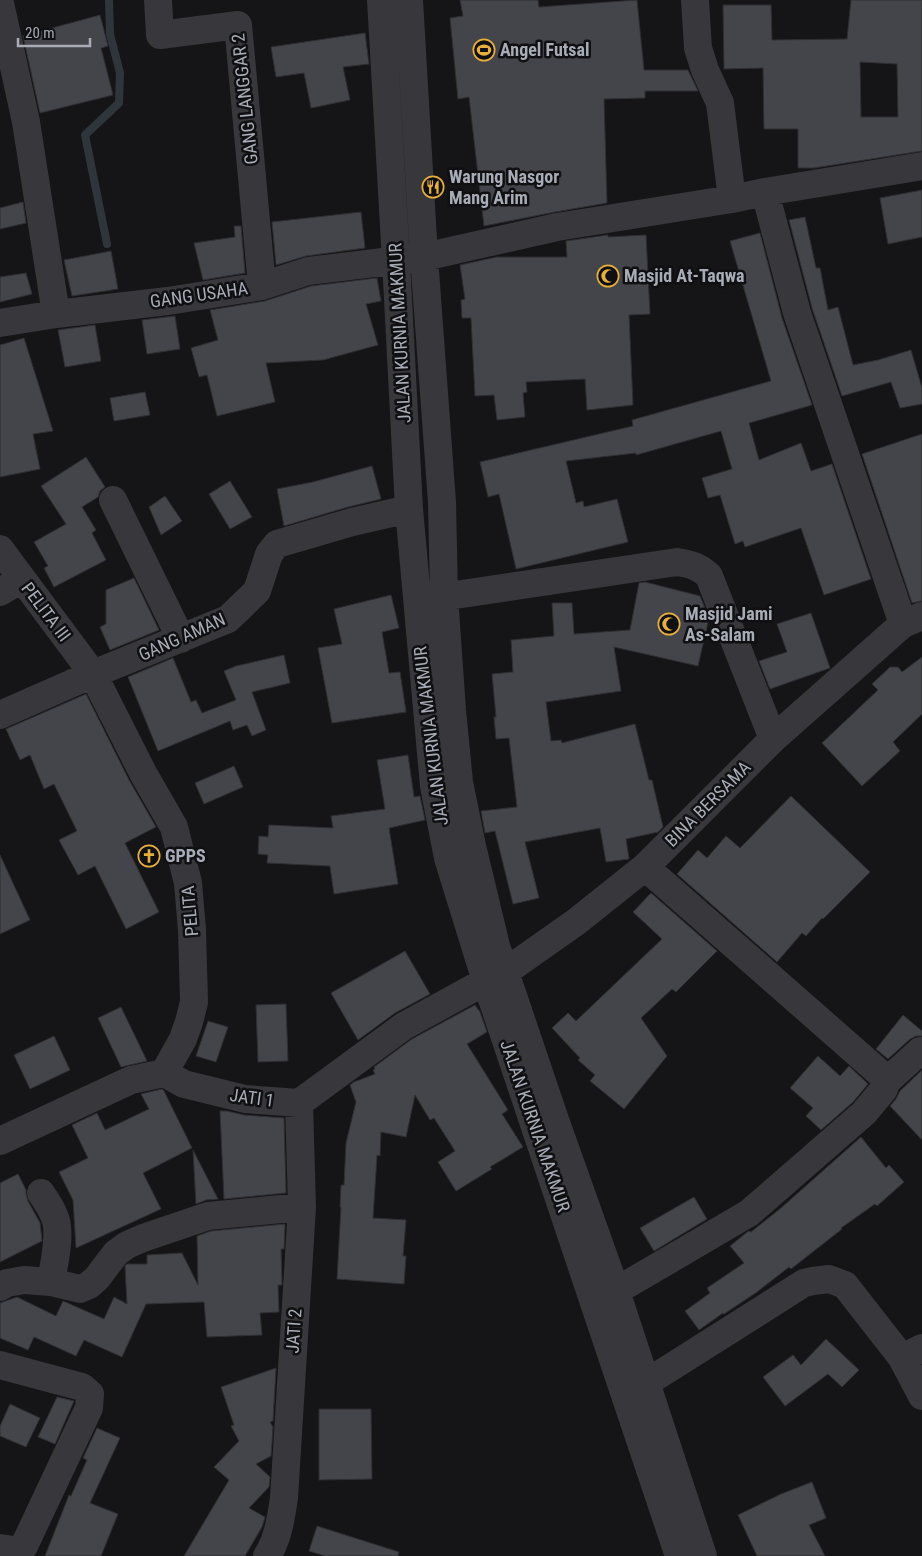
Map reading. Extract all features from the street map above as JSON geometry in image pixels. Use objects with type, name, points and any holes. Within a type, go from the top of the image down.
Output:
[{"type":"street","name":"GANG LANGGAR 2","points":[[158,0],[160,35],[238,25],[262,286]]},
{"type":"street","name":"JALAN KURNIA MAKMUR","points":[[381,0],[409,509],[416,601],[436,795],[448,858],[554,1117],[616,1291],[636,1391],[680,1556]]},
{"type":"street","name":"JALAN KURNIA MAKMUR","points":[[409,0],[424,257],[442,502],[444,596],[452,710],[459,782],[496,946],[495,976],[636,1391],[704,1556]]},
{"type":"street","points":[[695,0],[698,48],[704,70],[720,102],[732,199]]},
{"type":"street","points":[[0,3],[26,122],[56,314]]},
{"type":"street","name":"GANG USAHA","points":[[0,323],[56,314],[168,301],[262,286],[308,271],[424,257],[557,227],[922,166]]},
{"type":"street","points":[[765,192],[797,313],[913,620]]},
{"type":"street","points":[[113,500],[182,639]]},
{"type":"street","name":"GANG AMAN","points":[[0,715],[228,618],[257,591],[269,554],[277,544],[352,522],[409,509]]},
{"type":"street","name":"PELITA III","points":[[0,549],[11,586],[93,674]]},
{"type":"street","points":[[416,601],[677,562],[692,564],[702,569],[708,576],[773,739]]},
{"type":"street","name":"BINA BERSAMA","points":[[495,976],[576,922],[645,867],[773,739],[913,620]]},
{"type":"street","name":"PELITA","points":[[93,674],[143,773],[174,827],[188,882],[192,930],[194,1002],[190,1022],[183,1039],[164,1073]]},
{"type":"street","points":[[645,867],[882,1075],[886,1082]]},
{"type":"street","name":"JATI 1","points":[[164,1073],[184,1084],[245,1099],[299,1103],[404,1026],[495,976]]},
{"type":"street","points":[[616,1291],[749,1213],[864,1113],[884,1089],[886,1082],[920,1051]]},
{"type":"street","points":[[0,1141],[130,1080],[164,1073]]},
{"type":"street","name":"JATI 2","points":[[267,1556],[280,1527],[284,1498],[302,1207],[299,1103]]},
{"type":"street","points":[[41,1193],[57,1224],[51,1282]]},
{"type":"street","points":[[0,1287],[7,1283],[24,1280],[51,1282],[80,1289],[89,1285],[97,1278],[116,1253],[126,1245],[143,1238],[208,1216],[302,1207]]},
{"type":"street","points":[[636,1391],[804,1283],[829,1280],[845,1285],[912,1353],[922,1396]]},
{"type":"street","points":[[0,1365],[82,1387],[90,1394],[89,1408],[24,1546],[14,1550],[0,1548]]},
{"type":"building","points":[[460,0],[538,0],[539,7],[637,0],[644,70],[688,70],[698,91],[645,91],[645,98],[604,99],[607,203],[484,226],[469,97],[458,99],[450,18],[463,16]]},
{"type":"building","points":[[851,0],[922,0],[922,151],[814,168],[798,168],[798,129],[764,129],[763,68],[724,69],[723,5],[771,5],[772,40],[847,39]],"holes":[[[860,62],[897,64],[898,117],[861,117]]]},
{"type":"building","points":[[100,15],[108,46],[101,48],[113,95],[40,113],[23,36]]},
{"type":"building","points":[[365,33],[369,64],[343,67],[350,100],[311,108],[304,73],[276,77],[271,47]]},
{"type":"building","points":[[922,190],[922,237],[888,244],[880,198]]},
{"type":"building","points":[[23,202],[26,223],[0,229],[0,208]]},
{"type":"building","points":[[361,212],[365,248],[306,256],[276,265],[272,222]]},
{"type":"building","points":[[805,217],[816,268],[820,268],[828,310],[838,307],[853,365],[911,350],[922,388],[922,404],[900,408],[891,382],[842,396],[812,308],[789,220]]},
{"type":"building","points":[[234,226],[241,226],[245,273],[203,280],[194,243],[235,237]]},
{"type":"building","points":[[760,233],[782,318],[812,405],[749,423],[759,460],[801,443],[811,471],[832,464],[871,579],[824,595],[801,528],[745,547],[743,541],[735,544],[720,495],[708,498],[702,478],[732,469],[721,431],[636,455],[636,453],[566,461],[576,503],[583,501],[584,507],[617,499],[628,542],[516,569],[499,494],[488,497],[480,462],[633,426],[632,420],[771,381],[730,241]]},
{"type":"building","points":[[608,235],[608,237],[646,235],[650,314],[629,315],[633,405],[587,410],[585,379],[526,382],[527,392],[523,393],[525,417],[497,420],[494,395],[475,396],[471,318],[462,318],[461,300],[465,299],[460,265],[497,257],[567,257],[566,241]]},
{"type":"building","points":[[111,251],[118,289],[72,296],[64,260]]},
{"type":"building","points":[[26,273],[32,294],[0,302],[0,277]]},
{"type":"building","points":[[377,278],[381,301],[366,304],[378,345],[323,360],[266,363],[275,402],[217,416],[207,375],[199,377],[191,348],[218,340],[210,310],[265,301],[311,286]]},
{"type":"building","points":[[175,316],[180,349],[147,354],[142,320]]},
{"type":"building","points":[[95,325],[101,361],[65,367],[58,330]]},
{"type":"building","points":[[24,338],[53,431],[33,434],[40,469],[0,477],[0,345]]},
{"type":"building","points":[[145,392],[150,415],[114,421],[110,398]]},
{"type":"building","points":[[922,434],[922,601],[912,603],[862,454]]},
{"type":"building","points":[[86,457],[105,487],[100,491],[98,497],[82,507],[96,530],[92,533],[106,560],[54,587],[44,568],[48,566],[34,542],[66,524],[41,486]]},
{"type":"building","points":[[372,466],[381,499],[284,526],[277,489],[313,482]]},
{"type":"building","points":[[230,481],[252,517],[230,529],[209,494]]},
{"type":"building","points":[[165,496],[182,521],[161,535],[149,507]]},
{"type":"building","points":[[134,578],[159,630],[110,650],[100,627],[106,624],[106,590]]},
{"type":"building","points":[[645,582],[700,596],[709,618],[698,666],[614,647],[621,691],[546,702],[551,741],[561,740],[562,743],[635,724],[649,780],[652,780],[663,827],[658,832],[626,839],[629,859],[606,862],[600,828],[525,842],[539,898],[513,904],[495,831],[485,833],[481,811],[517,807],[509,738],[496,739],[492,674],[513,672],[511,640],[554,636],[552,603],[572,603],[574,634],[630,630],[639,583]]},
{"type":"building","points":[[391,595],[399,628],[382,632],[389,673],[400,672],[406,712],[332,723],[318,648],[342,644],[334,609]]},
{"type":"building","points":[[811,613],[830,668],[770,689],[759,661],[787,652],[777,624]]},
{"type":"building","points":[[284,655],[290,683],[252,692],[266,730],[252,736],[247,725],[233,730],[230,721],[158,751],[128,677],[173,658],[191,702],[196,700],[202,713],[236,700],[224,671],[236,666]]},
{"type":"building","points":[[922,657],[922,714],[893,742],[900,751],[862,786],[822,743],[878,690],[872,684],[890,667],[898,667],[902,672]]},
{"type":"building","points":[[86,694],[129,780],[156,827],[125,843],[159,912],[126,929],[95,866],[78,875],[59,840],[77,831],[54,784],[44,789],[30,755],[20,760],[6,729]]},
{"type":"building","points":[[408,755],[414,797],[420,796],[425,820],[389,828],[398,884],[334,894],[330,866],[267,863],[268,855],[258,854],[259,836],[268,837],[269,825],[333,828],[331,816],[385,809],[377,760]]},
{"type":"building","points":[[234,766],[243,787],[204,804],[195,783]]},
{"type":"building","points":[[791,796],[870,872],[806,936],[802,933],[777,962],[677,874],[698,850],[707,858],[726,836],[740,848]]},
{"type":"building","points":[[0,855],[30,920],[0,934]]},
{"type":"building","points":[[651,893],[717,951],[676,992],[672,989],[641,1018],[667,1056],[624,1109],[590,1081],[595,1075],[578,1060],[580,1058],[552,1028],[568,1013],[576,1021],[662,939],[633,912]]},
{"type":"building","points":[[405,951],[430,994],[395,1013],[358,1040],[331,993]]},
{"type":"building","points":[[286,1004],[288,1061],[258,1062],[256,1005]]},
{"type":"building","points":[[475,1005],[480,1012],[487,1032],[467,1044],[508,1110],[502,1114],[523,1147],[456,1191],[438,1162],[455,1151],[434,1118],[430,1120],[415,1095],[406,1137],[381,1132],[380,1156],[377,1155],[373,1218],[406,1220],[403,1256],[406,1256],[404,1284],[337,1279],[341,1185],[344,1185],[346,1143],[356,1102],[350,1085],[375,1074],[374,1067],[412,1039]]},
{"type":"building","points":[[121,1007],[147,1061],[121,1067],[98,1018]]},
{"type":"building","points":[[903,1015],[922,1031],[922,1036],[910,1039],[888,1059],[876,1049]]},
{"type":"building","points":[[208,1021],[228,1027],[216,1062],[196,1056]]},
{"type":"building","points":[[54,1036],[70,1070],[30,1089],[14,1055]]},
{"type":"building","points":[[818,1056],[840,1076],[849,1066],[868,1084],[853,1102],[821,1130],[806,1116],[813,1108],[790,1088]]},
{"type":"building","points":[[922,1070],[922,1140],[890,1106],[900,1091]]},
{"type":"building","points":[[162,1089],[192,1148],[143,1173],[161,1209],[76,1248],[73,1200],[59,1172],[88,1158],[72,1125],[97,1113],[105,1130],[149,1109],[141,1094]]},
{"type":"building","points":[[220,1111],[284,1118],[286,1193],[224,1199]]},
{"type":"building","points":[[861,1137],[886,1168],[889,1165],[904,1182],[877,1206],[875,1204],[841,1228],[791,1269],[789,1267],[757,1292],[699,1330],[685,1311],[710,1293],[707,1288],[744,1263],[730,1246],[781,1208]]},
{"type":"building","points":[[193,1150],[218,1199],[206,1200],[196,1204]]},
{"type":"building","points":[[18,1174],[26,1190],[28,1201],[40,1223],[42,1241],[0,1262],[0,1183]]},
{"type":"building","points":[[694,1197],[707,1219],[654,1251],[640,1228]]},
{"type":"building","points":[[285,1224],[284,1249],[281,1249],[282,1285],[278,1285],[279,1312],[260,1313],[262,1335],[207,1337],[204,1302],[146,1304],[122,1357],[84,1340],[76,1356],[34,1337],[28,1350],[0,1338],[0,1303],[17,1297],[56,1316],[63,1301],[104,1319],[114,1297],[127,1304],[125,1266],[127,1264],[147,1264],[147,1255],[182,1253],[198,1285],[197,1236],[211,1231]]},
{"type":"building","points":[[826,1339],[859,1370],[842,1387],[828,1374],[785,1406],[763,1377],[793,1355],[801,1365]]},
{"type":"building","points":[[276,1368],[273,1421],[270,1422],[273,1427],[271,1456],[256,1464],[270,1477],[269,1487],[249,1508],[265,1517],[262,1527],[245,1556],[184,1556],[229,1480],[214,1467],[239,1441],[231,1426],[234,1425],[221,1387]]},
{"type":"building","points":[[57,1397],[74,1401],[55,1444],[38,1437]]},
{"type":"building","points":[[10,1404],[40,1418],[26,1447],[0,1436],[0,1426]]},
{"type":"building","points":[[319,1409],[371,1409],[372,1479],[319,1480]]},
{"type":"building","points":[[97,1428],[120,1438],[90,1503],[118,1514],[101,1556],[45,1556],[69,1495],[71,1496],[87,1460],[83,1458]]},
{"type":"building","points":[[812,1482],[826,1518],[809,1525],[825,1556],[757,1556],[738,1515],[781,1494]]},
{"type":"building","points":[[317,1526],[399,1552],[398,1556],[325,1556],[309,1551]]},
{"type":"waterway","points":[[107,244],[85,135],[119,103],[120,73],[110,34],[109,0]]},
{"type":"place","name":"Angel Futsal","points":[[484,50]]},
{"type":"place","name":"Warung Nasgor Mang Arim","points":[[433,187]]},
{"type":"place","name":"Masjid At-Taqwa","points":[[608,276]]},
{"type":"place","name":"Masjid Jami As-Salam","points":[[669,624]]},
{"type":"place","name":"GPPS","points":[[149,856]]}]
